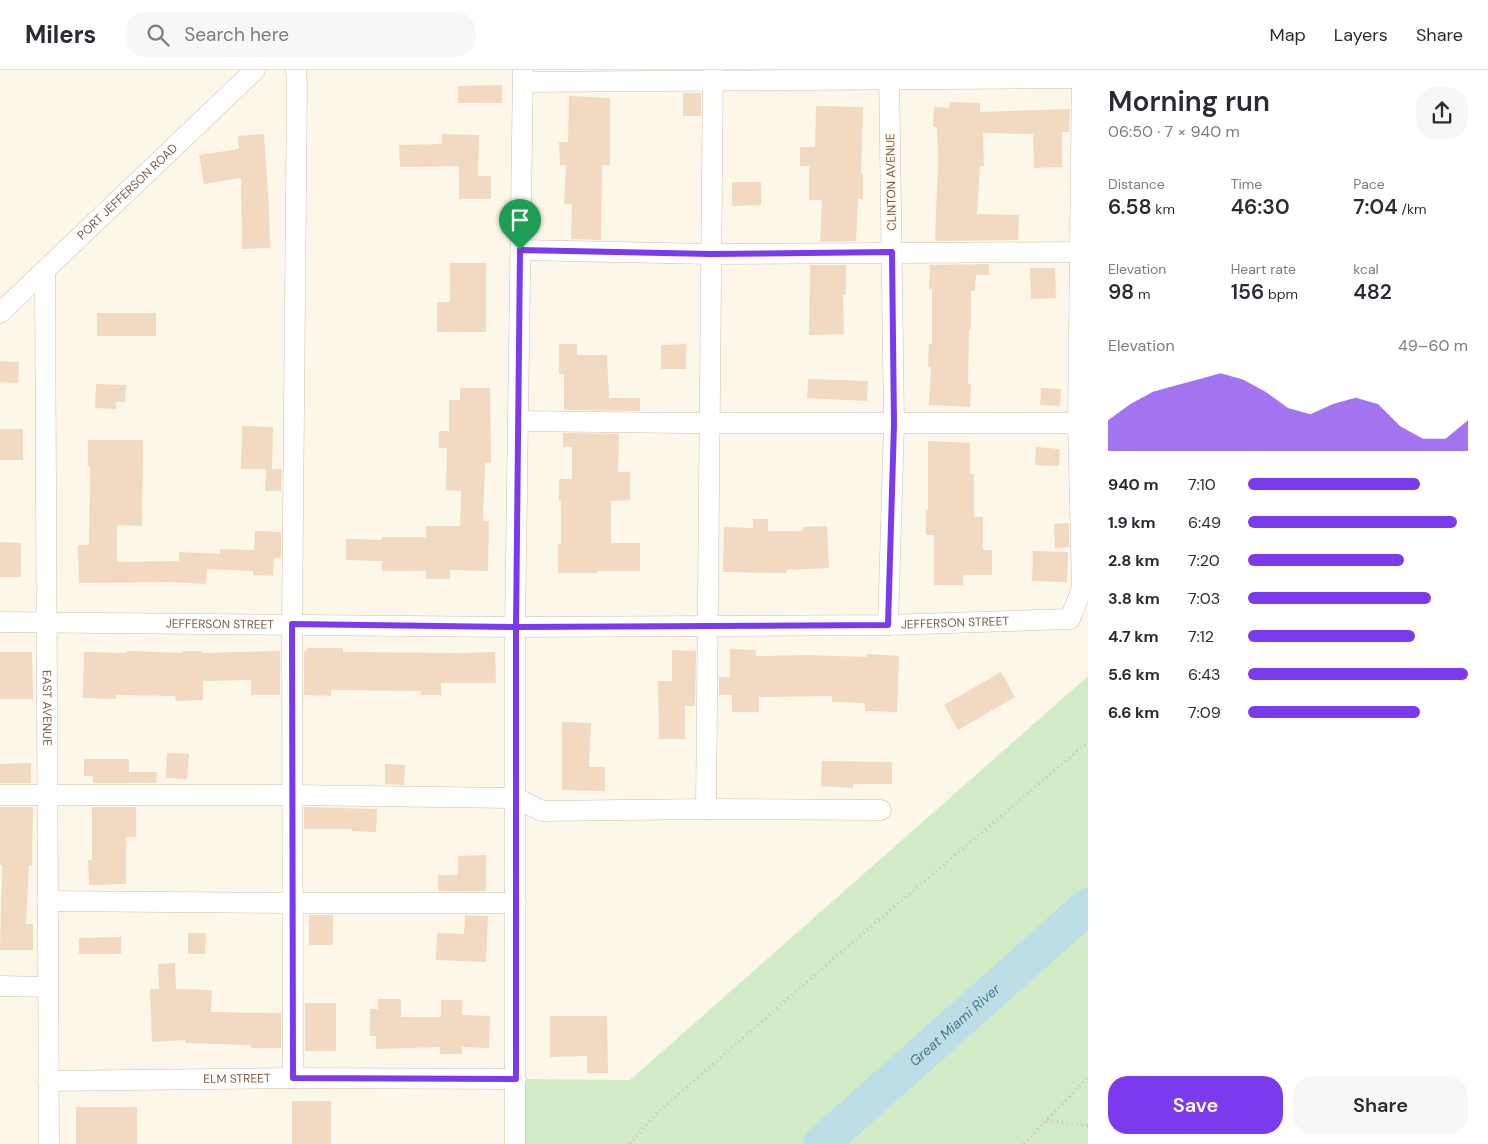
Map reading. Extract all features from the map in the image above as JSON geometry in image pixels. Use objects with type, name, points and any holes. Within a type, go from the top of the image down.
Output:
[{"type":"street","name":"PORT JEFFERSON ROAD","points":[[0,313],[255,70]]},
{"type":"street","points":[[293,1078],[292,624],[296,70]]},
{"type":"street","points":[[515,1144],[516,627],[518,421],[520,250],[523,76],[889,74],[1084,76],[1084,252],[1078,423],[894,424],[518,421]]},
{"type":"street","name":"CLINTON AVENUE","points":[[888,625],[894,424],[889,74]]},
{"type":"street","points":[[706,809],[713,75]]},
{"type":"street","points":[[520,250],[711,254],[1084,252]]},
{"type":"street","name":"EAST AVENUE","points":[[44,270],[49,1144]]},
{"type":"street","name":"JEFFERSON STREET","points":[[0,622],[516,627],[888,625],[1070,619],[1082,588],[1078,423]]},
{"type":"street","points":[[0,795],[292,795],[516,798],[542,811],[706,809],[881,810]]},
{"type":"street","points":[[48,901],[516,903]]},
{"type":"street","points":[[0,986],[48,987]]},
{"type":"street","name":"ELM STREET","points":[[48,1081],[293,1078],[516,1079]]},
{"type":"path","points":[[630,1144],[657,1112],[1088,742]]},
{"type":"path","points":[[1024,1144],[1088,1077]]},
{"type":"path","points":[[1047,1120],[1088,1126]]},
{"type":"green space","points":[[1088,676],[1088,1144],[515,1144],[516,1079],[630,1080]]},
{"type":"building","points":[[502,85],[502,103],[458,103],[458,86]]},
{"type":"building","points":[[683,93],[701,93],[701,116],[683,116]]},
{"type":"building","points":[[569,96],[610,98],[610,165],[602,165],[601,240],[571,239],[572,204],[564,204],[566,165],[560,165],[559,142],[568,142]]},
{"type":"building","points":[[950,102],[980,103],[980,112],[1070,109],[1069,132],[1062,132],[1062,167],[1034,168],[1033,134],[983,133],[984,166],[980,166],[977,214],[1019,215],[1018,240],[935,241],[938,161],[937,127],[933,127],[934,107],[949,108]]},
{"type":"building","points":[[816,106],[863,107],[861,174],[863,174],[863,199],[858,199],[856,241],[820,242],[822,200],[809,200],[809,166],[800,166],[800,147],[815,147]]},
{"type":"building","points":[[264,134],[270,248],[242,249],[241,178],[204,184],[199,155],[239,149],[238,136]]},
{"type":"building","points":[[442,134],[479,135],[478,176],[491,176],[491,199],[459,199],[459,166],[400,167],[399,145],[442,144]]},
{"type":"building","points":[[732,182],[761,182],[761,205],[732,206]]},
{"type":"building","points":[[450,263],[486,263],[486,332],[437,332],[437,302],[450,302]]},
{"type":"building","points":[[989,264],[989,275],[976,275],[975,291],[971,291],[968,384],[971,384],[970,407],[929,405],[931,367],[928,367],[929,344],[932,344],[932,289],[929,289],[930,265]]},
{"type":"building","points":[[810,265],[846,265],[846,295],[843,295],[844,334],[809,335]]},
{"type":"building","points":[[1030,268],[1055,268],[1056,298],[1031,299]]},
{"type":"building","points":[[97,313],[156,313],[156,336],[97,336]]},
{"type":"building","points":[[559,344],[577,344],[577,355],[607,355],[609,398],[640,398],[640,411],[564,410],[564,374],[559,374]]},
{"type":"building","points":[[686,344],[686,369],[661,369],[661,345]]},
{"type":"building","points":[[0,361],[19,362],[18,383],[0,382]]},
{"type":"building","points":[[808,379],[868,381],[867,401],[807,398]]},
{"type":"building","points":[[96,384],[126,385],[125,402],[116,402],[116,409],[95,408]]},
{"type":"building","points":[[460,388],[490,388],[491,463],[485,463],[483,521],[489,521],[488,571],[450,570],[450,579],[426,579],[426,571],[382,571],[382,561],[346,560],[346,539],[382,540],[382,537],[426,537],[426,526],[460,526],[461,491],[446,490],[447,448],[439,448],[439,431],[449,431],[449,400],[460,400]]},
{"type":"building","points":[[1041,388],[1061,389],[1060,406],[1040,405]]},
{"type":"building","points":[[242,426],[273,427],[272,469],[282,469],[281,491],[265,491],[266,469],[241,469]]},
{"type":"building","points":[[0,429],[23,429],[23,460],[0,460]]},
{"type":"building","points":[[563,433],[619,434],[618,472],[630,472],[630,500],[611,501],[611,543],[640,543],[640,571],[558,573],[558,544],[561,544],[559,479],[572,479],[572,447],[563,447]]},
{"type":"building","points":[[88,440],[143,440],[142,526],[117,525],[117,562],[179,561],[179,552],[220,554],[220,549],[254,550],[255,531],[281,532],[281,558],[274,558],[273,576],[253,575],[253,571],[207,569],[206,584],[168,582],[79,583],[78,545],[89,545],[90,466],[88,466]]},
{"type":"building","points":[[928,441],[970,443],[970,474],[974,474],[974,517],[983,517],[983,550],[992,550],[992,575],[963,575],[963,585],[934,585],[934,535],[926,535]]},
{"type":"building","points":[[1036,447],[1060,449],[1059,466],[1035,465]]},
{"type":"building","points":[[753,519],[768,519],[768,531],[803,531],[803,527],[827,526],[829,568],[787,570],[787,573],[723,572],[724,527],[753,528]]},
{"type":"building","points":[[1069,523],[1069,547],[1055,548],[1054,524]]},
{"type":"building","points":[[0,542],[21,543],[21,577],[0,577]]},
{"type":"building","points":[[1033,551],[1068,552],[1067,582],[1032,581]]},
{"type":"building","points":[[307,648],[343,648],[343,652],[495,652],[496,683],[441,683],[441,695],[421,695],[421,691],[331,690],[331,696],[304,695],[304,651],[307,651]]},
{"type":"building","points":[[730,649],[756,650],[756,656],[867,657],[867,654],[899,656],[897,712],[865,711],[865,703],[832,702],[832,696],[759,697],[759,712],[732,712],[732,695],[719,695],[719,677],[730,677]]},
{"type":"building","points":[[672,650],[696,651],[695,706],[685,706],[685,739],[659,739],[658,681],[672,681]]},
{"type":"building","points":[[127,651],[183,653],[183,651],[202,651],[202,653],[280,651],[280,695],[251,695],[251,680],[203,681],[203,700],[176,701],[175,696],[116,695],[116,699],[83,698],[84,652],[127,653]]},
{"type":"building","points":[[0,652],[32,652],[33,699],[0,699]]},
{"type":"building","points":[[1001,672],[1015,697],[958,730],[944,705]]},
{"type":"building","points":[[562,722],[591,723],[589,767],[605,767],[605,791],[562,790]]},
{"type":"building","points":[[167,753],[189,754],[187,779],[166,778]]},
{"type":"building","points":[[84,759],[129,759],[129,772],[157,772],[156,783],[93,783],[93,776],[84,776]]},
{"type":"building","points":[[822,761],[892,762],[892,784],[853,784],[853,788],[821,786]]},
{"type":"building","points":[[31,763],[31,783],[0,783],[0,764]]},
{"type":"building","points":[[385,764],[405,765],[404,785],[385,784]]},
{"type":"building","points":[[0,807],[33,807],[32,866],[29,866],[26,924],[33,924],[33,950],[0,950],[2,865],[0,865]]},
{"type":"building","points":[[92,807],[136,807],[136,837],[126,837],[126,884],[89,885],[88,860],[92,860]]},
{"type":"building","points":[[304,807],[377,809],[376,832],[352,831],[352,829],[304,829]]},
{"type":"building","points":[[486,855],[486,891],[438,891],[438,875],[458,875],[458,856]]},
{"type":"building","points":[[309,915],[333,915],[333,945],[309,945]]},
{"type":"building","points":[[465,915],[488,916],[486,962],[436,960],[437,933],[464,934]]},
{"type":"building","points":[[188,933],[206,933],[205,954],[188,954]]},
{"type":"building","points":[[121,937],[121,954],[79,954],[79,938]]},
{"type":"building","points":[[175,963],[176,989],[212,990],[211,1012],[281,1013],[281,1048],[251,1048],[251,1045],[185,1043],[185,1040],[152,1042],[150,989],[159,989],[158,964]]},
{"type":"building","points":[[378,999],[401,999],[401,1017],[441,1017],[441,1000],[462,1000],[462,1015],[490,1016],[489,1048],[462,1047],[462,1054],[440,1054],[440,1047],[376,1049],[376,1036],[370,1036],[370,1009],[378,1009]]},
{"type":"building","points":[[305,1003],[336,1003],[336,1051],[305,1051]]},
{"type":"building","points":[[550,1016],[607,1016],[608,1073],[587,1073],[587,1056],[550,1057]]},
{"type":"building","points":[[292,1101],[331,1101],[331,1144],[292,1144]]},
{"type":"building","points":[[76,1107],[137,1107],[137,1144],[76,1144]]},
{"type":"waterway","name":"Great Miami River","points":[[821,1144],[1088,906]]},
{"type":"route","points":[[520,250],[516,627],[516,1079],[293,1078],[292,624],[516,627],[888,625],[894,424],[892,252],[711,254],[520,250]]}]
